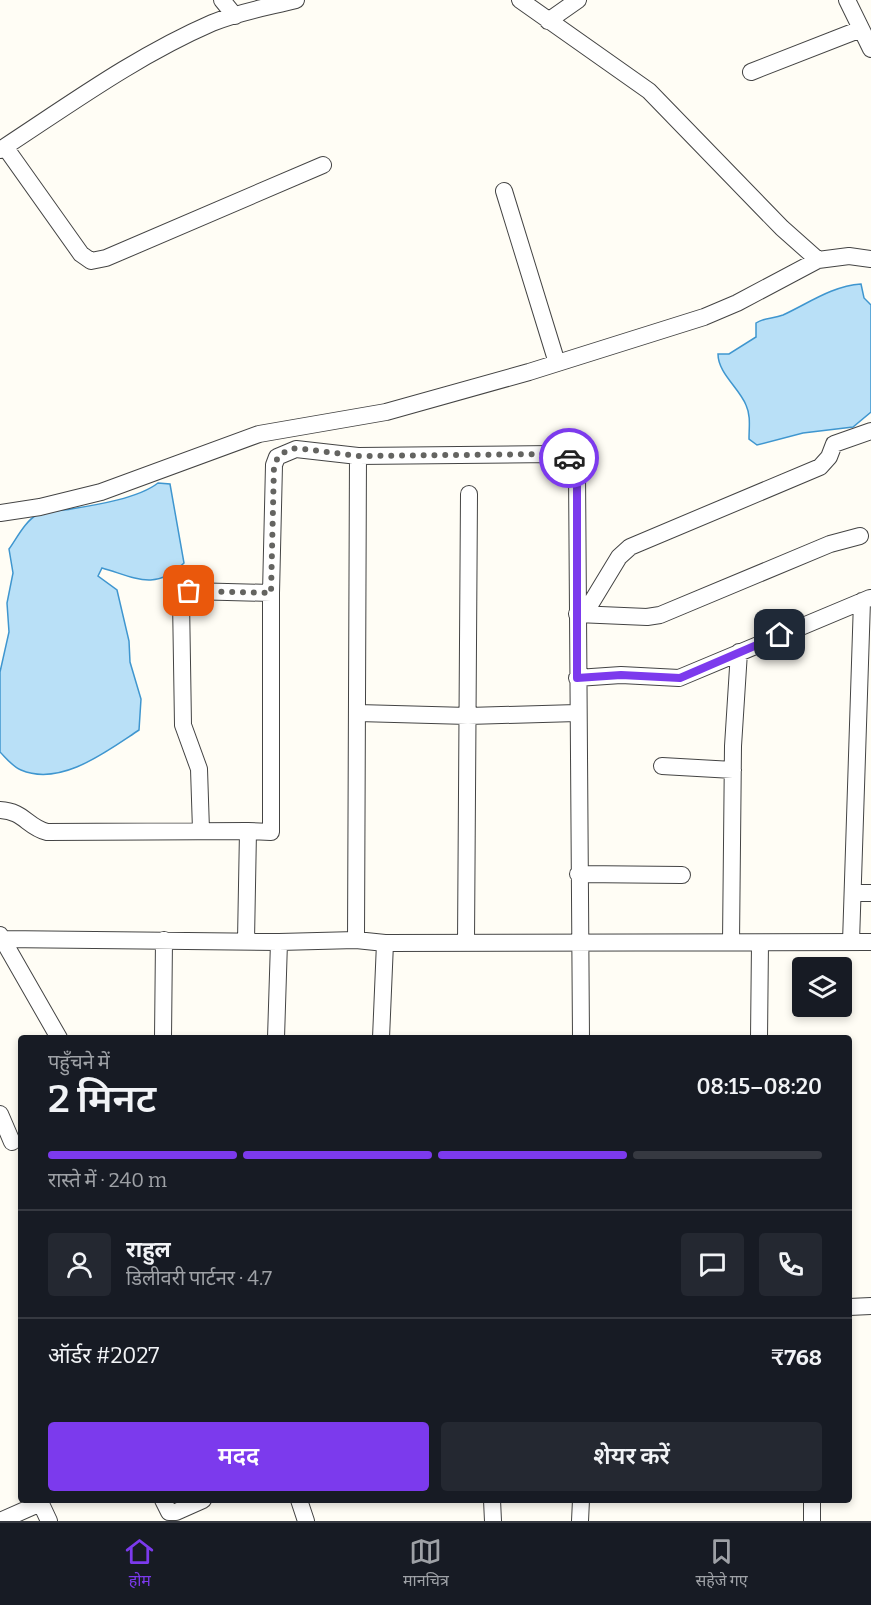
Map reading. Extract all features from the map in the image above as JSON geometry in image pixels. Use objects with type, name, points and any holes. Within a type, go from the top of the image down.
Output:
[{"type":"street","points":[[222,0],[235,16]]},
{"type":"street","points":[[296,0],[269,3],[189,34],[78,96],[2,148],[81,254],[91,261],[106,258],[323,165]]},
{"type":"street","points":[[520,0],[649,91],[782,228],[818,260]]},
{"type":"street","points":[[548,21],[578,0]]},
{"type":"street","points":[[847,0],[871,49]]},
{"type":"street","points":[[750,72],[861,29]]},
{"type":"street","points":[[504,191],[557,363]]},
{"type":"street","points":[[0,513],[40,507],[100,492],[259,434],[426,402],[557,363],[704,317],[738,303],[818,260],[849,256],[871,259]]},
{"type":"street","points":[[581,614],[619,557],[630,547],[820,467],[834,444],[871,431]]},
{"type":"street","points":[[0,810],[17,812],[39,830],[47,832],[201,830],[271,832],[271,593],[274,465],[277,457],[296,448],[358,456],[554,454],[567,456],[574,462],[577,471],[581,614],[577,678],[578,941],[581,1035]]},
{"type":"street","points":[[356,940],[358,456]]},
{"type":"street","points":[[466,942],[469,494]]},
{"type":"street","points":[[581,614],[647,617],[660,615],[830,544],[860,536]]},
{"type":"street","points":[[201,830],[199,769],[183,725],[181,600],[189,591],[271,593]]},
{"type":"street","points":[[577,678],[621,675],[680,678],[866,599],[864,789],[853,893],[851,942]]},
{"type":"street","points":[[731,942],[733,770],[739,652]]},
{"type":"street","points":[[358,713],[468,716],[577,713]]},
{"type":"street","points":[[662,766],[733,770]]},
{"type":"street","points":[[246,940],[248,831]]},
{"type":"street","points":[[578,874],[681,875]]},
{"type":"street","points":[[853,893],[871,893]]},
{"type":"street","points":[[1,937],[279,942],[356,940],[385,943],[871,942]]},
{"type":"street","points":[[1,937],[56,1035]]},
{"type":"street","points":[[163,1035],[164,940]]},
{"type":"street","points":[[276,1035],[279,942]]},
{"type":"street","points":[[381,1035],[385,943]]},
{"type":"street","points":[[759,1035],[760,943]]},
{"type":"street","points":[[0,1114],[11,1142]]},
{"type":"street","points":[[852,1307],[871,1306]]},
{"type":"street","points":[[164,1503],[169,1512],[176,1512],[196,1503]]},
{"type":"street","points":[[300,1503],[306,1521]]},
{"type":"street","points":[[492,1503],[493,1521]]},
{"type":"street","points":[[580,1521],[581,1503]]},
{"type":"street","points":[[812,1503],[812,1521]]},
{"type":"street","points":[[0,1521],[34,1506],[42,1506],[49,1521]]},
{"type":"water","points":[[861,284],[864,298],[871,305],[871,412],[853,427],[803,433],[757,445],[749,439],[748,409],[721,368],[718,354],[729,354],[756,337],[756,323],[759,321],[783,315],[840,288]]},
{"type":"water","points":[[158,483],[170,484],[184,563],[173,572],[154,580],[134,578],[102,568],[98,576],[117,590],[129,641],[130,662],[141,699],[139,730],[98,756],[67,770],[52,774],[36,774],[18,769],[0,752],[0,672],[9,632],[7,603],[13,573],[9,549],[25,525],[38,514],[117,500],[140,493]]},
{"type":"way so far","points":[[189,591],[271,593],[274,465],[277,457],[288,450],[296,448],[358,456],[554,454],[569,458]]},
{"type":"route","points":[[569,458],[574,462],[577,471],[577,678],[621,675],[680,678],[780,635]]}]
